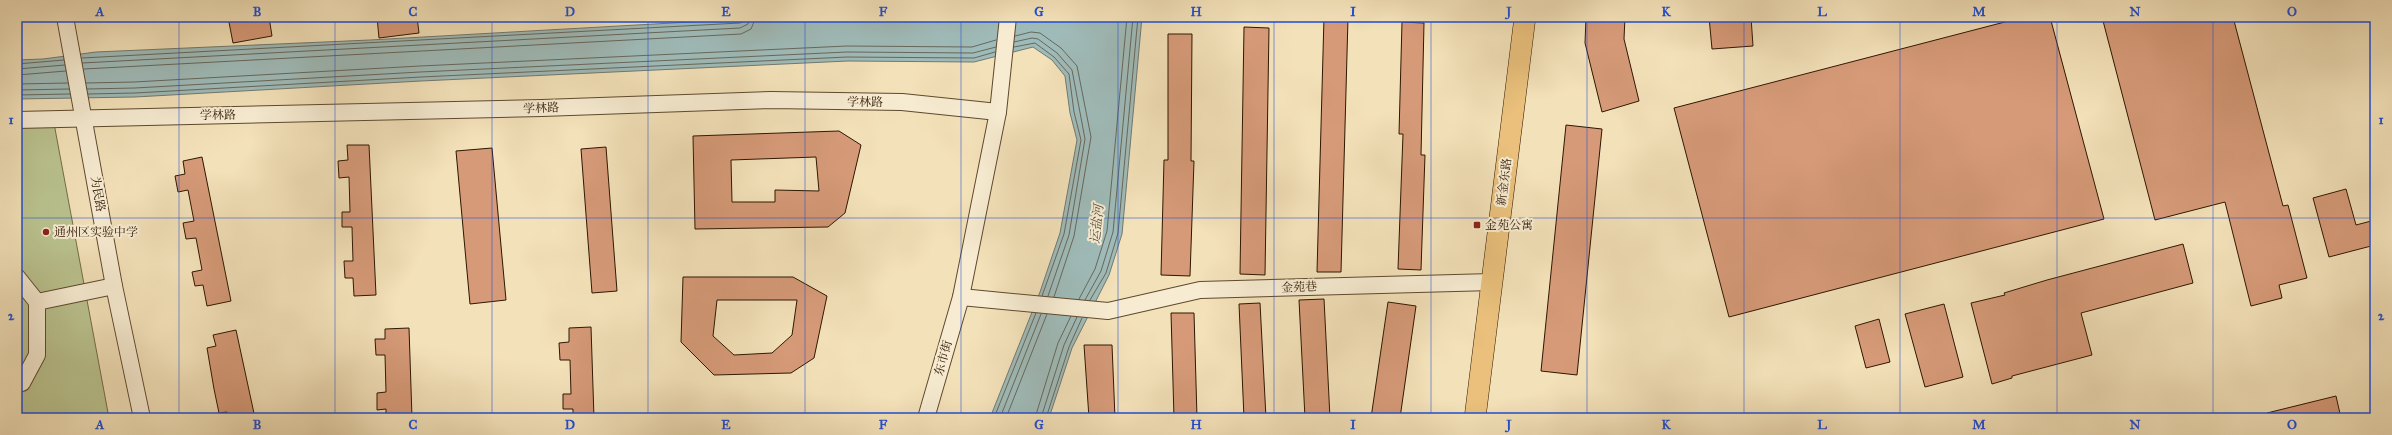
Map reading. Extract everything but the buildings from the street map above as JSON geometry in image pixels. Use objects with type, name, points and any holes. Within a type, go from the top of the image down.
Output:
[{"type":"main road","name":"新金东路","points":[[1475,418],[1485,282],[1512,17]]},
{"type":"main road","name":"新金东路","points":[[1463,418],[1525,17]]},
{"type":"street","name":"为民路","points":[[65,17],[74,59],[114,286],[142,418]]},
{"type":"street","name":"东市街","points":[[926,418],[961,297],[998,112],[1008,17]]},
{"type":"street","name":"学林路","points":[[17,120],[83,110],[542,108],[771,100],[902,102],[998,112]]},
{"type":"street","points":[[17,277],[36,302],[37,355],[22,383],[17,384]]},
{"type":"street","name":"金苑巷","points":[[961,297],[1108,311],[1200,290],[1485,282]]},
{"type":"street","points":[[36,302],[114,286]]},
{"type":"green space","name":"通州区实验中学","points":[[53,118],[109,418],[17,418],[17,120]]},
{"type":"water","name":"运盐河","points":[[779,17],[1142,17],[1122,234],[1109,275],[1072,348],[1049,418],[990,418],[1040,292],[1060,233],[1077,140],[1070,113],[1065,76],[1052,60],[1033,47],[974,62],[848,61],[421,81],[135,97],[17,99],[17,60],[43,59],[96,52],[370,40]]},
{"type":"place","name":"金苑公寓","points":[[1477,225]]},
{"type":"place","name":"通州区实验中学","points":[[46,232]]}]
